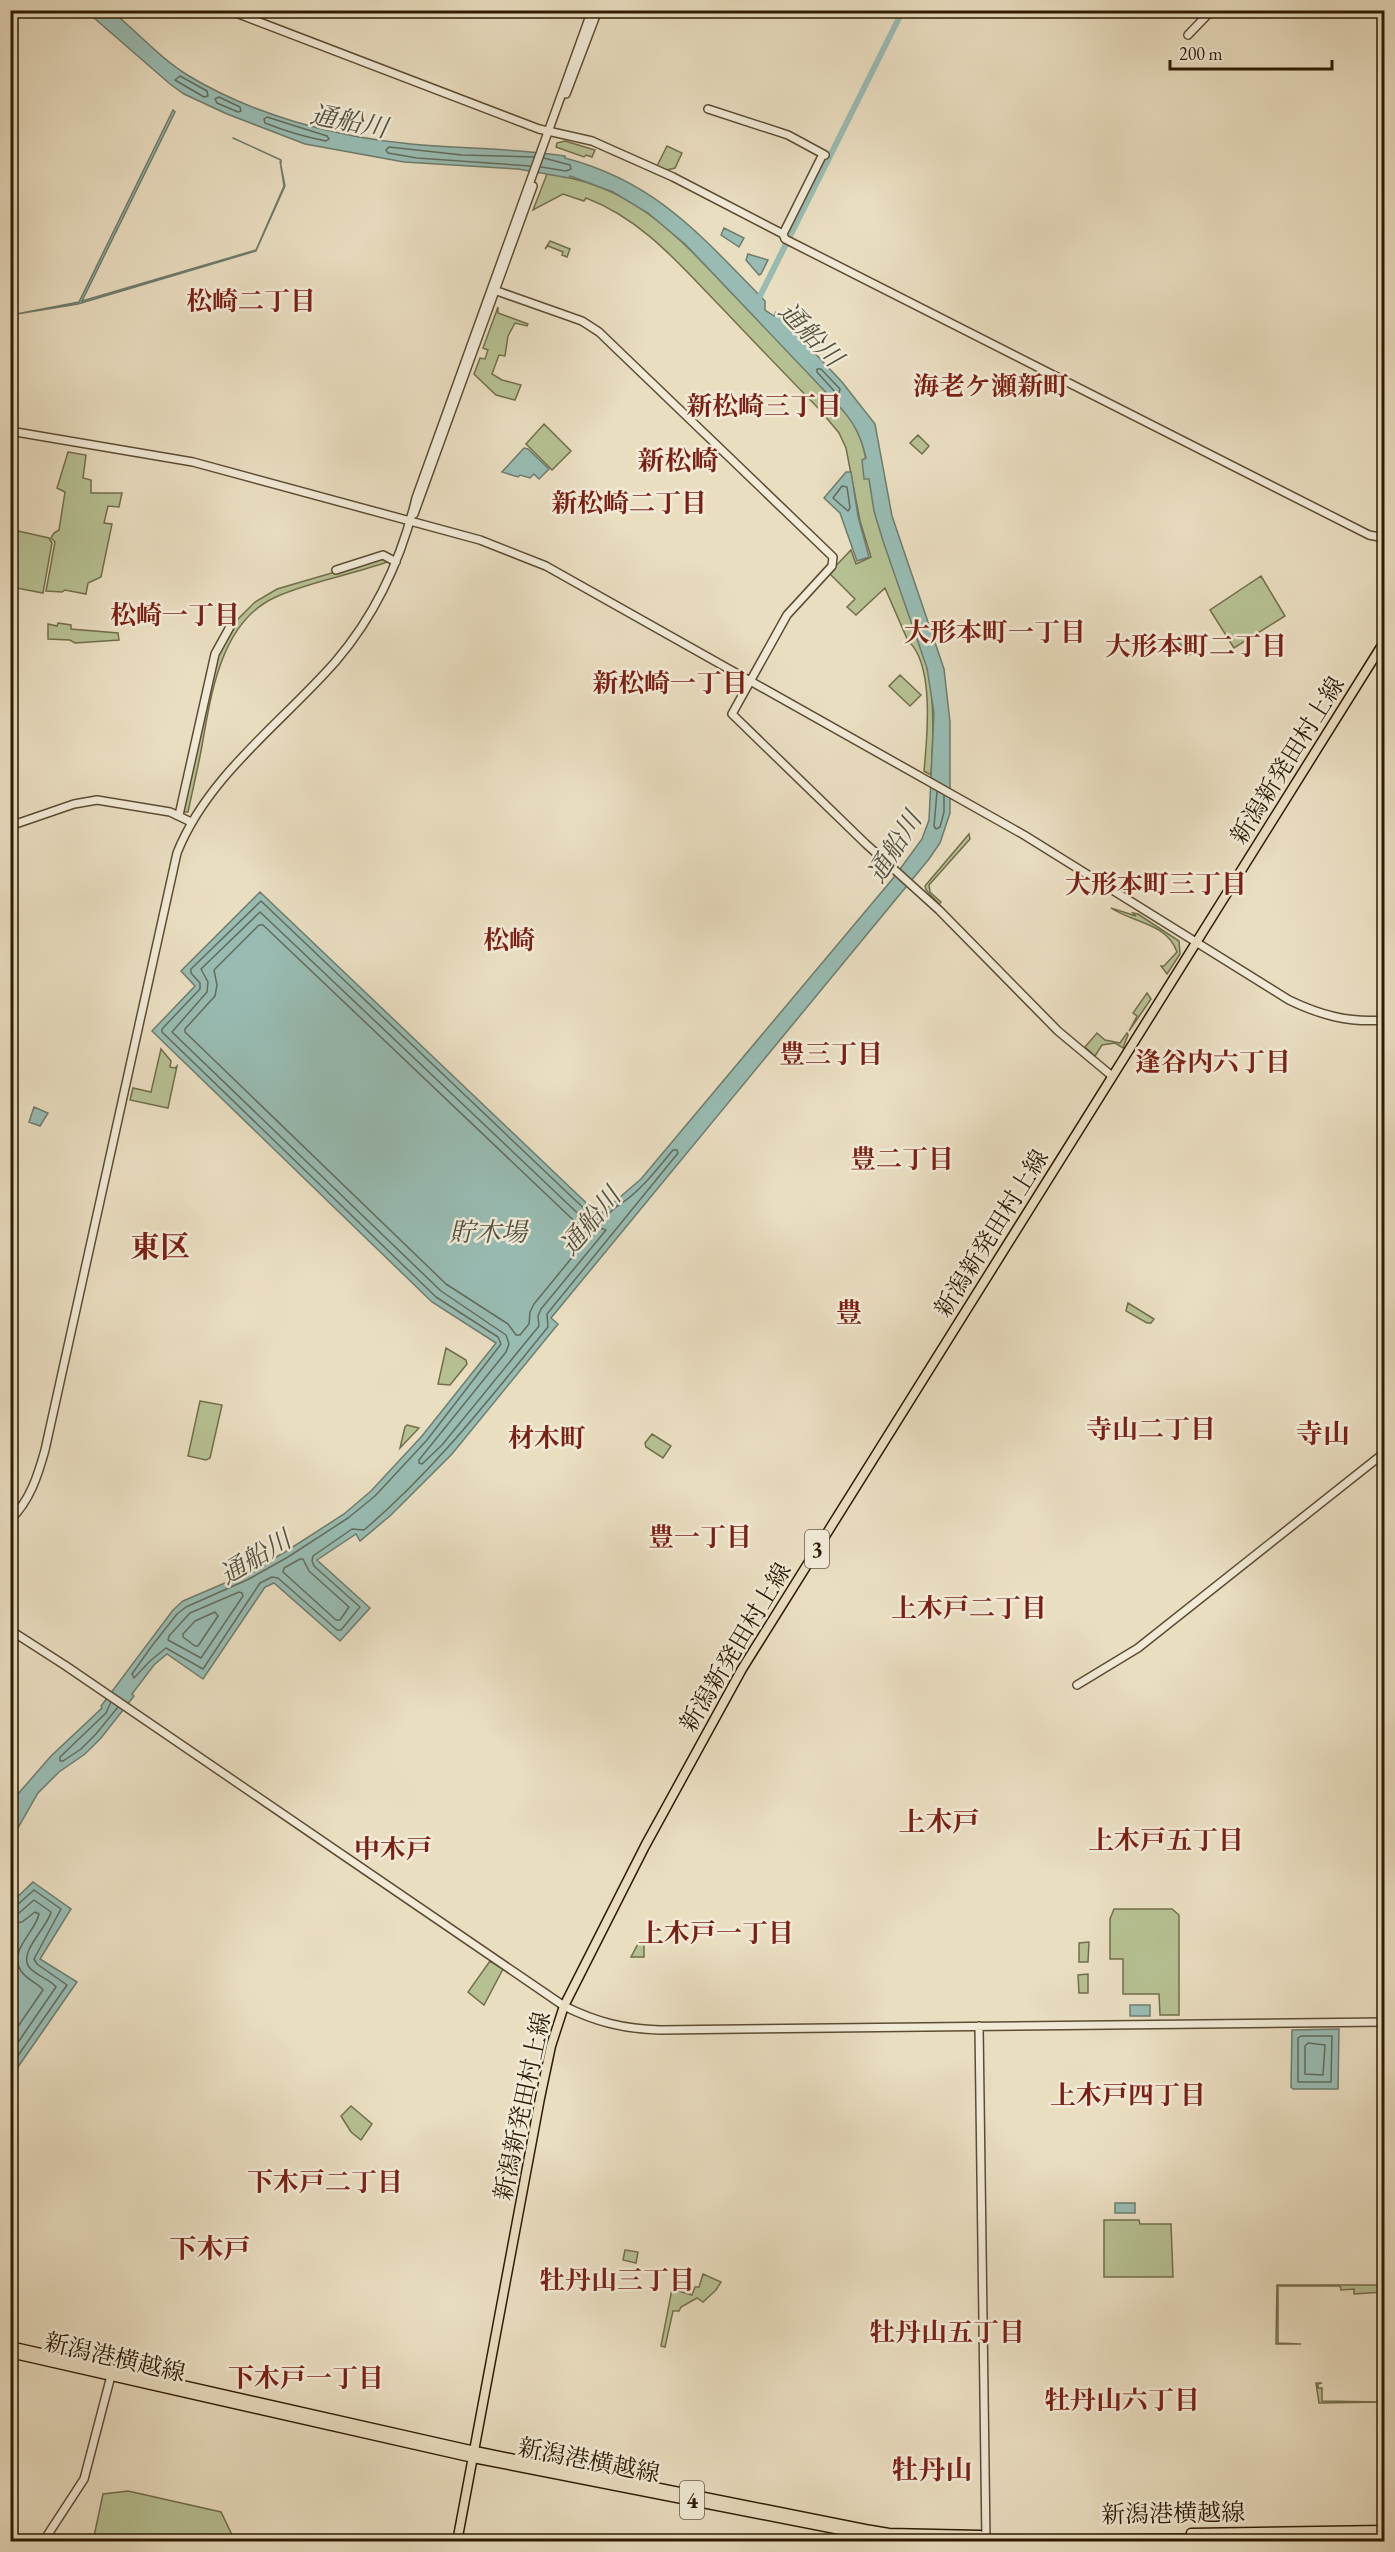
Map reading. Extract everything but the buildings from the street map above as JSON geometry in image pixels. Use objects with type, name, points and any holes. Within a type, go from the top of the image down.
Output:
[{"type":"main road","name":"新潟新発田村上線","points":[[456,2541],[540,2098],[551,2046],[564,2006],[646,1843],[742,1669],[1384,642]]},
{"type":"main road","name":"新潟港横越線","points":[[10,2346],[112,2373]]},
{"type":"main road","name":"新潟港横越線","points":[[10,2353],[112,2373],[474,2455],[889,2533],[986,2539],[1384,2537]]},
{"type":"main road","name":"新潟港横越線","points":[[986,2539],[1384,2530]]},
{"type":"street","points":[[228,10],[549,136],[559,132],[592,141],[673,177],[786,238],[1369,535],[1384,538]]},
{"type":"street","points":[[10,1520],[21,1508],[34,1486],[47,1442],[177,853],[191,822],[214,790],[338,659],[368,616],[396,562],[416,498],[534,178],[592,10]]},
{"type":"street","points":[[549,136],[598,10]]},
{"type":"street","points":[[1188,35],[1212,10]]},
{"type":"street","points":[[708,109],[788,135],[824,154],[786,238]]},
{"type":"street","points":[[410,522],[419,506],[497,291],[534,178]]},
{"type":"street","points":[[497,291],[582,321],[600,332],[833,557],[832,566],[787,615],[732,714],[911,886],[939,910],[1058,1031],[1112,1076]]},
{"type":"street","points":[[10,431],[193,462],[480,540],[546,566],[957,796],[1080,868],[1196,944],[1289,1000],[1315,1012],[1358,1021],[1384,1020]]},
{"type":"street","points":[[336,570],[383,555],[396,562]]},
{"type":"street","points":[[179,815],[213,664],[221,641],[231,625]]},
{"type":"street","points":[[10,826],[75,804],[97,800],[179,815],[191,822]]},
{"type":"street","points":[[1077,1685],[1138,1648],[1384,1453]]},
{"type":"street","points":[[10,1630],[564,2006],[601,2022],[638,2030],[1384,2022]]},
{"type":"street","points":[[979,2026],[986,2539]]},
{"type":"street","points":[[43,2541],[84,2479],[112,2373]]},
{"type":"green space","points":[[565,141],[595,150],[592,157],[586,155],[584,157],[556,147],[557,143]]},
{"type":"green space","points":[[667,146],[682,153],[675,168],[667,170],[657,166]]},
{"type":"green space","points":[[547,174],[577,180],[604,189],[629,201],[651,216],[693,253],[854,422],[863,445],[877,519],[917,632],[928,671],[933,710],[931,775],[924,771],[927,703],[922,667],[917,652],[908,641],[885,588],[856,615],[847,607],[855,599],[829,573],[851,550],[856,564],[871,557],[860,521],[846,448],[839,433],[820,410],[690,275],[643,231],[606,207],[586,198],[584,201],[563,194],[533,210]]},
{"type":"green space","points":[[550,241],[570,249],[567,257],[562,255],[563,252],[548,246],[545,249]]},
{"type":"green space","points":[[498,307],[498,313],[528,324],[527,326],[515,323],[508,336],[505,356],[499,355],[492,374],[502,380],[521,385],[515,400],[496,395],[474,374],[480,358],[485,359],[488,350],[483,348]]},
{"type":"green space","points":[[544,424],[571,451],[552,470],[526,444]]},
{"type":"green space","points":[[918,435],[929,446],[922,454],[910,443]]},
{"type":"green space","points":[[68,452],[86,455],[83,478],[91,480],[91,493],[122,493],[119,507],[108,506],[104,523],[112,524],[101,577],[88,583],[86,594],[65,590],[62,592],[46,591],[55,542],[51,538],[59,530],[65,492],[57,488]]},
{"type":"green space","points":[[18,531],[49,538],[52,543],[43,593],[11,587]]},
{"type":"green space","points":[[383,558],[388,560],[387,562],[304,586],[278,596],[259,607],[244,621],[232,638],[216,678],[188,812],[185,812],[183,809],[215,661],[231,626],[255,602],[277,589]]},
{"type":"green space","points":[[1261,576],[1285,616],[1234,648],[1210,610]]},
{"type":"green space","points":[[58,623],[71,625],[71,629],[118,633],[119,640],[75,643],[70,640],[48,639],[48,624],[57,626]]},
{"type":"green space","points":[[900,675],[921,695],[910,706],[889,686]]},
{"type":"green space","points":[[969,834],[970,839],[929,885],[930,892],[941,902],[939,904],[925,886]]},
{"type":"green space","points":[[1111,908],[1136,916],[1133,913],[1138,914],[1179,941],[1180,954],[1167,974],[1161,966],[1164,966],[1177,952],[1172,942],[1158,929]]},
{"type":"green space","points":[[1147,993],[1151,999],[1129,1031],[1137,1016],[1133,1013]]},
{"type":"green space","points":[[1097,1033],[1105,1040],[1120,1043],[1127,1033],[1128,1035],[1123,1048],[1115,1043],[1102,1045],[1095,1056],[1085,1047]]},
{"type":"green space","points":[[161,1049],[171,1061],[170,1067],[177,1066],[168,1108],[130,1100],[133,1088],[151,1092]]},
{"type":"green space","points":[[1128,1303],[1154,1319],[1151,1323],[1147,1323],[1126,1311]]},
{"type":"green space","points":[[446,1348],[466,1360],[467,1364],[450,1385],[438,1384]]},
{"type":"green space","points":[[200,1401],[222,1405],[210,1458],[206,1460],[188,1456]]},
{"type":"green space","points":[[407,1425],[419,1428],[400,1448],[405,1427]]},
{"type":"green space","points":[[652,1434],[671,1446],[663,1458],[646,1447],[645,1443]]},
{"type":"green space","points":[[1114,1909],[1172,1909],[1179,1915],[1179,2015],[1160,2015],[1159,1994],[1123,1994],[1123,1959],[1110,1959],[1110,1919]]},
{"type":"green space","points":[[639,1942],[644,1942],[644,1957],[631,1957]]},
{"type":"green space","points":[[1089,1942],[1088,1962],[1079,1962],[1079,1943]]},
{"type":"green space","points":[[490,1961],[503,1969],[484,2005],[468,1992]]},
{"type":"green space","points":[[1088,1974],[1088,1993],[1079,1993],[1078,1975]]},
{"type":"green space","points":[[351,2106],[372,2124],[361,2140],[351,2132],[341,2116]]},
{"type":"green space","points":[[1104,2220],[1139,2220],[1140,2224],[1171,2224],[1173,2277],[1104,2277]]},
{"type":"green space","points":[[625,2250],[638,2252],[636,2263],[623,2260]]},
{"type":"green space","points":[[703,2274],[721,2282],[703,2302],[697,2298],[681,2307],[679,2311],[673,2311],[665,2347],[661,2346],[672,2289],[692,2295],[695,2287],[699,2287]]},
{"type":"green space","points":[[1277,2285],[1384,2285],[1384,2292],[1354,2294],[1354,2289],[1341,2290],[1340,2286],[1278,2286],[1278,2343],[1301,2344],[1276,2344]]},
{"type":"green space","points":[[1316,2383],[1322,2383],[1318,2384],[1318,2388],[1322,2388],[1322,2401],[1384,2402],[1319,2403]]},
{"type":"green space","points":[[128,2491],[221,2512],[235,2541],[93,2541],[103,2494]]},
{"type":"water","points":[[86,11],[112,11],[159,54],[189,76],[214,90],[268,113],[324,130],[382,141],[527,151],[565,156],[565,158],[597,168],[626,181],[676,214],[698,234],[765,301],[765,310],[774,316],[776,312],[842,382],[875,424],[892,516],[944,669],[950,722],[950,813],[940,843],[929,859],[551,1318],[558,1324],[452,1454],[391,1515],[360,1541],[356,1534],[317,1560],[370,1608],[340,1641],[274,1583],[265,1587],[203,1679],[167,1654],[154,1665],[132,1694],[134,1696],[101,1738],[85,1754],[59,1772],[38,1793],[11,1840],[11,1802],[51,1756],[102,1708],[101,1706],[173,1610],[183,1601],[246,1574],[344,1514],[371,1491],[422,1436],[496,1343],[432,1302],[152,1031],[195,986],[181,971],[260,892],[599,1215],[641,1179],[895,876],[922,839],[929,820],[934,713],[927,668],[883,541],[874,511],[869,479],[864,479],[862,460],[866,458],[856,430],[838,405],[685,244],[648,213],[613,192],[570,176],[569,178],[518,169],[404,162],[305,144],[227,114],[184,94]]},
{"type":"water","points":[[173,110],[175,112],[82,301],[256,250],[284,186],[280,161],[285,186],[256,251],[78,304],[11,315],[79,302]]},
{"type":"water","points":[[724,228],[744,238],[739,247],[721,235]]},
{"type":"water","points":[[748,254],[768,260],[761,274],[759,275],[746,260]]},
{"type":"water","points":[[524,448],[528,449],[549,469],[539,479],[534,474],[530,478],[502,472]]},
{"type":"water","points":[[846,472],[851,472],[858,516],[869,557],[857,561],[840,513],[824,498]]},
{"type":"water","points":[[1185,634],[1196,651],[1187,656],[1177,639]]},
{"type":"water","points":[[34,1107],[48,1113],[40,1126],[29,1122]]},
{"type":"water","points":[[33,1882],[71,1909],[40,1959],[77,1982],[11,2077],[11,1903]]},
{"type":"water","points":[[1130,2005],[1150,2005],[1150,2016],[1130,2016]]},
{"type":"water","points":[[1339,2029],[1338,2089],[1293,2089],[1291,2087],[1292,2030]]},
{"type":"water","points":[[1115,2203],[1135,2203],[1135,2213],[1115,2213]]},
{"type":"waterway","points":[[757,302],[903,10]]},
{"type":"waterway","points":[[233,138],[281,160],[281,163]]},
{"type":"district","name":"松崎二丁目","points":[[251,301]]},
{"type":"district","name":"海老ケ瀬新町","points":[[991,386]]},
{"type":"district","name":"新松崎三丁目","points":[[764,406]]},
{"type":"district","name":"新松崎","points":[[678,460]]},
{"type":"district","name":"新松崎二丁目","points":[[629,503]]},
{"type":"district","name":"松崎一丁目","points":[[175,615]]},
{"type":"district","name":"大形本町一丁目","points":[[995,632]]},
{"type":"district","name":"大形本町二丁目","points":[[1196,646]]},
{"type":"district","name":"新松崎一丁目","points":[[670,683]]},
{"type":"district","name":"大形本町三丁目","points":[[1156,884]]},
{"type":"district","name":"松崎","points":[[509,940]]},
{"type":"district","name":"豊三丁目","points":[[831,1054]]},
{"type":"district","name":"逢谷内六丁目","points":[[1213,1062]]},
{"type":"district","name":"豊二丁目","points":[[902,1159]]},
{"type":"district","name":"東区","points":[[160,1246]]},
{"type":"district","name":"豊","points":[[849,1312]]},
{"type":"district","name":"寺山二丁目","points":[[1151,1429]]},
{"type":"district","name":"寺山","points":[[1323,1433]]},
{"type":"district","name":"材木町","points":[[547,1438]]},
{"type":"district","name":"豊一丁目","points":[[700,1537]]},
{"type":"district","name":"上木戸二丁目","points":[[969,1608]]},
{"type":"district","name":"上木戸","points":[[939,1821]]},
{"type":"district","name":"上木戸五丁目","points":[[1166,1840]]},
{"type":"district","name":"中木戸","points":[[393,1849]]},
{"type":"district","name":"上木戸一丁目","points":[[716,1933]]},
{"type":"district","name":"上木戸四丁目","points":[[1128,2095]]},
{"type":"district","name":"下木戸二丁目","points":[[325,2182]]},
{"type":"district","name":"下木戸","points":[[210,2248]]},
{"type":"district","name":"牡丹山三丁目","points":[[617,2280]]},
{"type":"district","name":"牡丹山五丁目","points":[[947,2332]]},
{"type":"district","name":"下木戸一丁目","points":[[306,2378]]},
{"type":"district","name":"牡丹山六丁目","points":[[1122,2400]]},
{"type":"district","name":"牡丹山","points":[[932,2469]]},
{"type":"water label","name":"通船川","points":[[349,121]]},
{"type":"water label","name":"通船川","points":[[811,334]]},
{"type":"water label","name":"通船川","points":[[894,847]]},
{"type":"water label","name":"通船川","points":[[590,1221]]},
{"type":"water label","name":"貯木場","points":[[488,1232]]},
{"type":"water label","name":"通船川","points":[[255,1557]]}]
